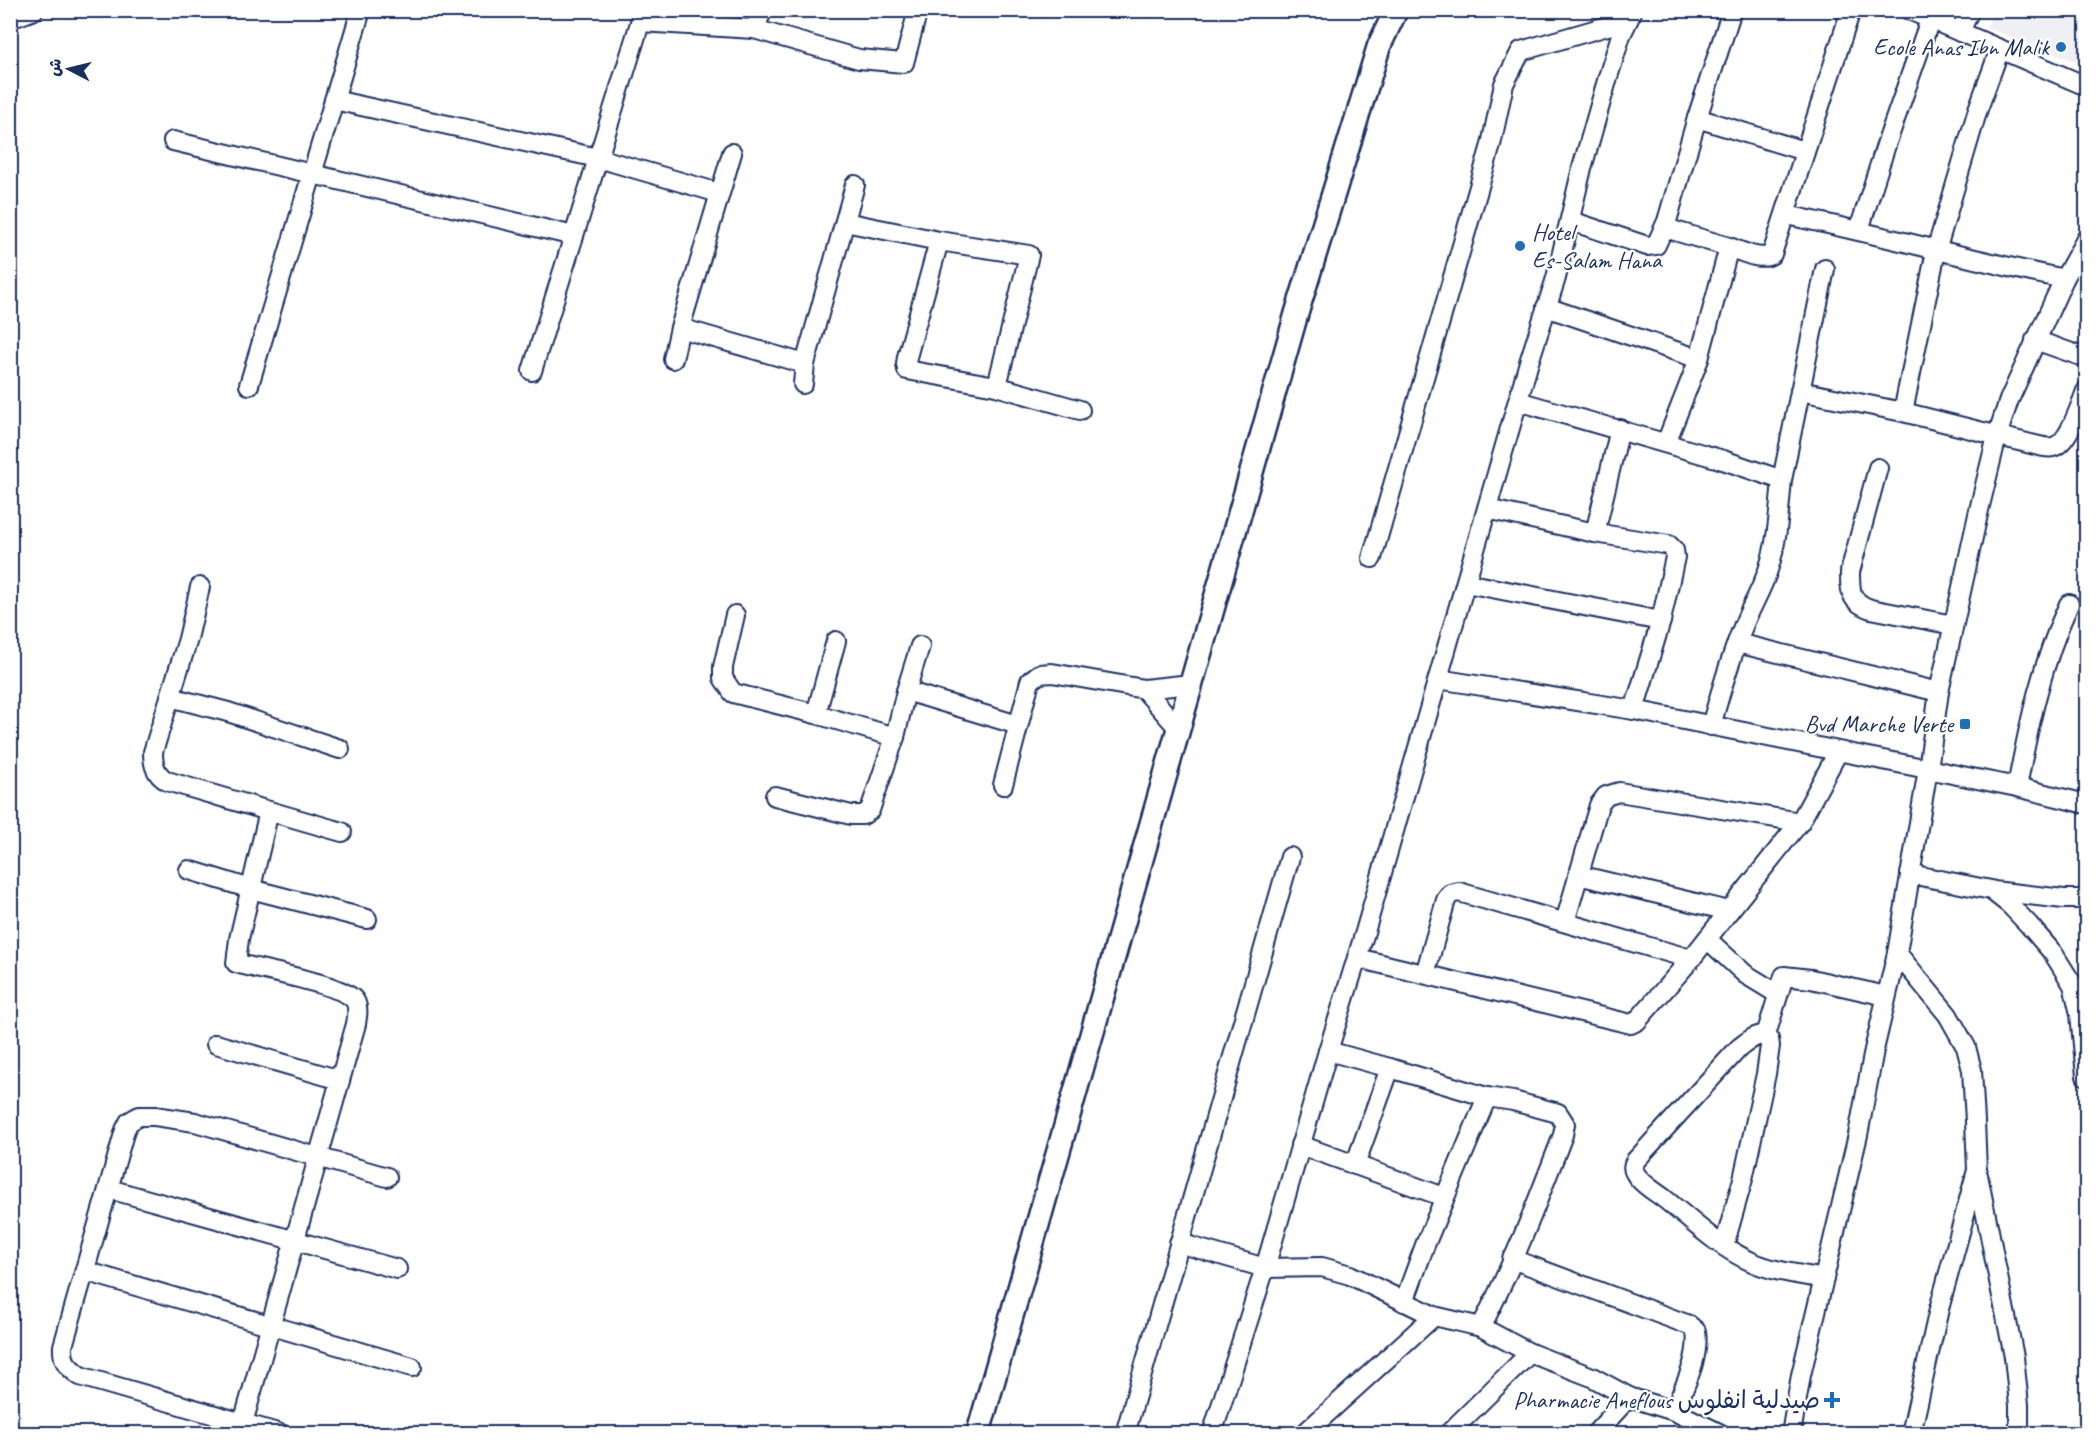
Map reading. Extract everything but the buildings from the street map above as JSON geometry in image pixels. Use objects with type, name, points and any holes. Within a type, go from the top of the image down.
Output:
[{"type":"main road","points":[[1379,46],[1383,10]]},
{"type":"main road","points":[[978,1434],[1297,312],[1379,46],[1396,10]]},
{"type":"street","points":[[10,19],[34,10]]},
{"type":"street","points":[[249,385],[361,10]]},
{"type":"street","points":[[754,29],[763,10]]},
{"type":"street","points":[[532,371],[642,16],[754,29],[859,59],[904,63],[918,10]]},
{"type":"street","points":[[1571,221],[1618,238],[1652,247],[1656,245],[1665,228],[1732,10]]},
{"type":"street","points":[[1665,228],[1767,257],[1772,254],[1851,10]]},
{"type":"street","points":[[1909,10],[2086,86]]},
{"type":"street","points":[[1960,32],[1970,10]]},
{"type":"street","points":[[1212,1434],[1265,1268],[1357,958],[1571,221],[1582,168],[1605,88],[1631,15]]},
{"type":"street","points":[[1372,558],[1491,145],[1504,84],[1521,51],[1631,15]]},
{"type":"street","points":[[1859,230],[1903,92],[1930,20]]},
{"type":"street","points":[[1903,412],[1936,251],[1978,109],[2000,49]]},
{"type":"street","points":[[334,100],[598,158],[719,193]]},
{"type":"street","points":[[1697,118],[1804,151]]},
{"type":"street","points":[[173,141],[574,236]]},
{"type":"street","points":[[674,359],[680,328],[732,153]]},
{"type":"street","points":[[803,384],[805,364],[855,185]]},
{"type":"street","points":[[1786,215],[2064,279]]},
{"type":"street","points":[[845,222],[939,241],[1029,255],[997,386]]},
{"type":"street","points":[[1791,1434],[1801,1375],[1858,1135],[1897,953],[1928,769],[1938,692],[1997,436],[2009,400],[2035,340],[2064,279],[2086,240]]},
{"type":"street","points":[[939,241],[907,357],[907,370],[997,386],[1080,410]]},
{"type":"street","points":[[1666,443],[1699,359],[1729,247]]},
{"type":"street","points":[[1711,726],[1737,643],[1770,565],[1776,538],[1782,480],[1825,269]]},
{"type":"street","points":[[1546,307],[1699,359]]},
{"type":"street","points":[[680,328],[805,364]]},
{"type":"street","points":[[2035,340],[2086,358]]},
{"type":"street","points":[[1800,391],[1903,412],[2052,448],[2066,436],[2086,391]]},
{"type":"street","points":[[1518,401],[1620,429],[1782,480]]},
{"type":"street","points":[[1595,533],[1620,429]]},
{"type":"street","points":[[1878,468],[1850,572],[1850,589],[1854,598],[1859,605],[1871,609],[1953,625]]},
{"type":"street","points":[[1487,509],[1595,533],[1669,545],[1674,550],[1661,621],[1634,710]]},
{"type":"street","points":[[1466,583],[1661,621]]},
{"type":"street","points":[[200,587],[188,639],[153,752],[156,770],[160,777],[269,812],[342,832]]},
{"type":"street","points":[[2017,787],[2040,681],[2069,604]]},
{"type":"street","points":[[735,615],[723,667],[723,678],[733,693],[895,737]]},
{"type":"street","points":[[816,714],[836,641]]},
{"type":"street","points":[[1737,643],[1938,692]]},
{"type":"street","points":[[775,796],[851,815],[863,815],[870,810],[895,737],[920,646]]},
{"type":"street","points":[[1003,785],[1030,681],[1039,674],[1052,673],[1144,689],[1191,684]]},
{"type":"street","points":[[1438,679],[1634,710],[2017,787],[2086,804]]},
{"type":"street","points":[[1144,689],[1179,729]]},
{"type":"street","points":[[906,691],[1018,725]]},
{"type":"street","points":[[170,697],[228,712],[340,749]]},
{"type":"street","points":[[1357,958],[1631,1024],[1637,1021],[1691,959],[1800,822],[1838,752]]},
{"type":"street","points":[[1565,922],[1599,805],[1606,796],[1619,792],[1800,822]]},
{"type":"street","points":[[243,1423],[319,1158],[358,1011],[355,1001],[340,990],[236,963],[239,939],[269,812]]},
{"type":"street","points":[[1125,1434],[1290,857]]},
{"type":"street","points":[[189,870],[251,890],[367,919]]},
{"type":"street","points":[[1910,874],[1991,890],[2064,899],[2086,899]]},
{"type":"street","points":[[1578,875],[1729,911]]},
{"type":"street","points":[[1991,890],[2010,905],[2029,925],[2053,953],[2073,985],[2080,1014],[2086,1076]]},
{"type":"street","points":[[1425,974],[1446,900],[1450,894],[1460,892],[1691,959]]},
{"type":"street","points":[[1707,939],[1745,974],[1778,994]]},
{"type":"street","points":[[1897,953],[1948,1015],[1966,1047],[1972,1070],[1977,1170],[2014,1357],[2019,1434]]},
{"type":"street","points":[[1766,1035],[1784,976],[1812,979],[1886,996]]},
{"type":"street","points":[[1724,1246],[1743,1179],[1766,1074],[1770,1046],[1766,1035],[1760,1034],[1739,1048],[1633,1166],[1636,1175],[1724,1246],[1736,1254],[1766,1267],[1824,1279]]},
{"type":"street","points":[[216,1044],[340,1080]]},
{"type":"street","points":[[1328,1051],[1487,1097],[1513,1101],[1558,1113],[1565,1124],[1563,1135],[1537,1201],[1480,1328]]},
{"type":"street","points":[[1355,1165],[1390,1068]]},
{"type":"street","points":[[1404,1302],[1444,1197],[1487,1097]]},
{"type":"street","points":[[281,1434],[80,1376],[68,1367],[63,1357],[63,1346],[124,1130],[129,1122],[139,1116],[195,1122],[387,1176]]},
{"type":"street","points":[[1300,1145],[1444,1197]]},
{"type":"street","points":[[1911,1434],[1939,1309],[1977,1170]]},
{"type":"street","points":[[108,1189],[397,1269]]},
{"type":"street","points":[[1179,1243],[1265,1268],[1322,1267],[1350,1275],[1434,1316],[1480,1328],[1530,1353],[1592,1377],[1629,1397],[1674,1411],[1696,1428],[1721,1434]]},
{"type":"street","points":[[1512,1259],[1689,1324],[1696,1331],[1696,1348],[1674,1411]]},
{"type":"street","points":[[85,1271],[412,1367]]},
{"type":"street","points":[[1304,1434],[1434,1316]]},
{"type":"street","points":[[1448,1434],[1530,1353]]},
{"type":"street","points":[[1598,1432],[1629,1397]]},
{"type":"shaded area","name":"Ecole Anas Ibn Malik","points":[[1995,10],[2086,11],[2086,65],[1986,28]]},
{"type":"place","name":"Ecole Anas Ibn Malik","points":[[2061,47]]},
{"type":"place","name":"Hotel Es-Salam Hana","points":[[1520,246]]},
{"type":"place","name":"Bvd Marche Verte","points":[[1965,724]]},
{"type":"place","name":"Pharmacie Aneflous صيدلية انفلوس","points":[[1832,1400]]}]
